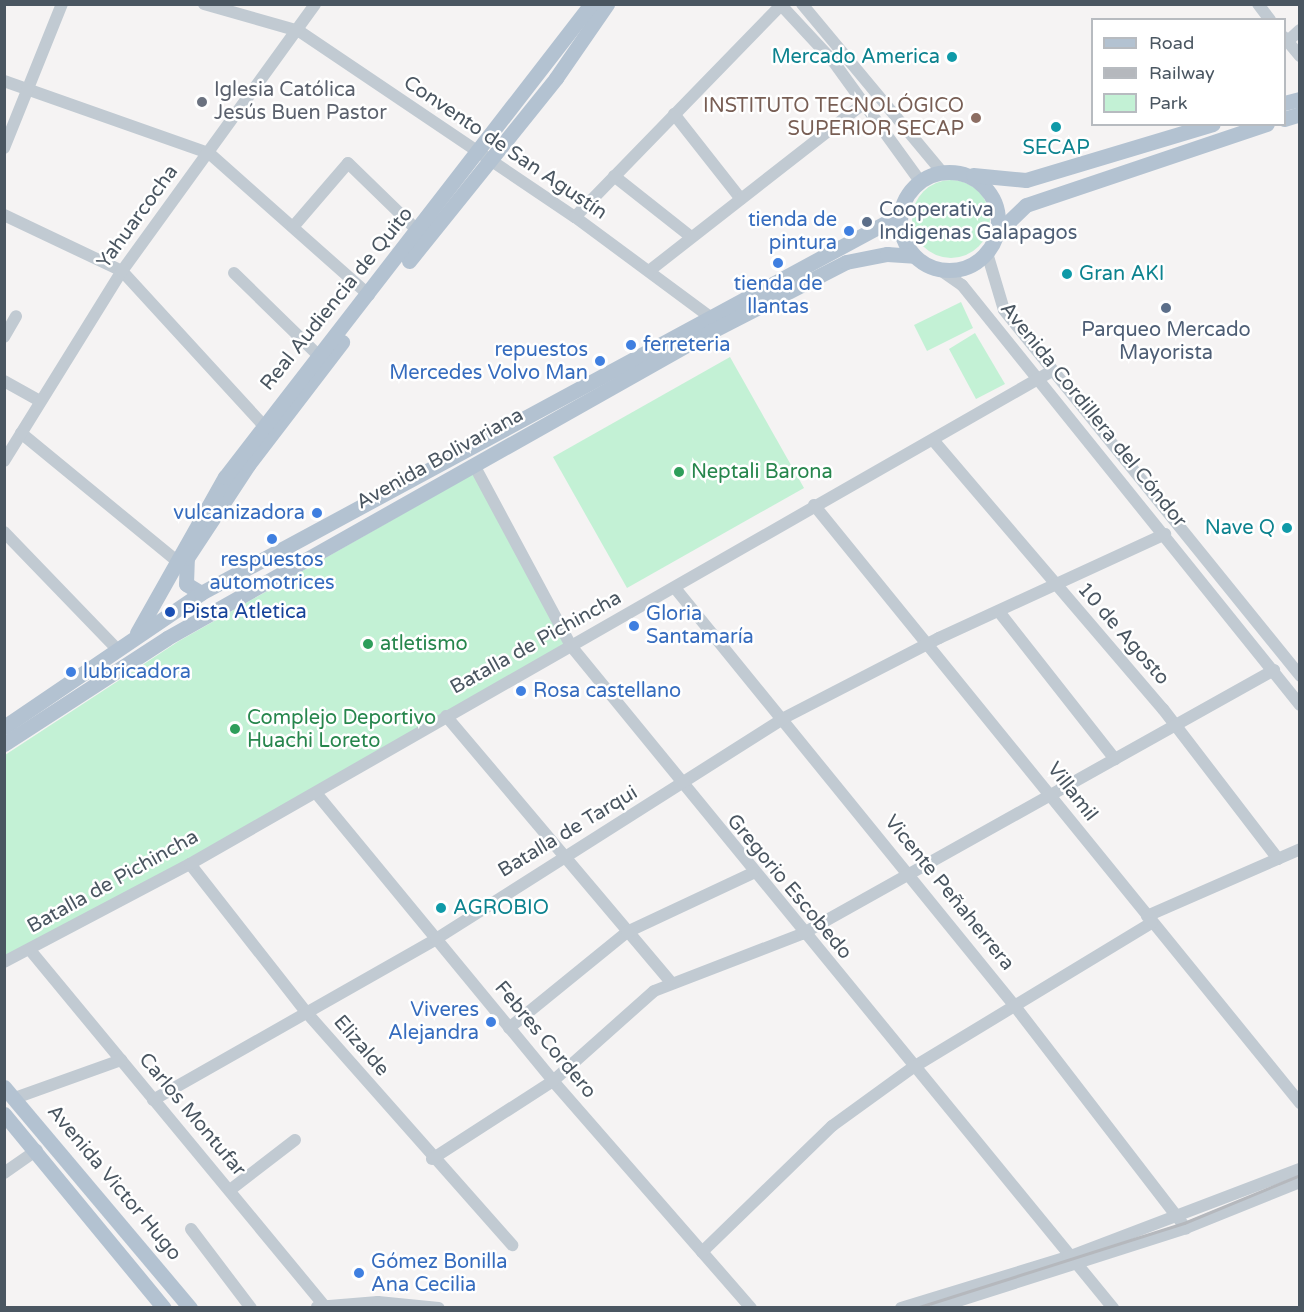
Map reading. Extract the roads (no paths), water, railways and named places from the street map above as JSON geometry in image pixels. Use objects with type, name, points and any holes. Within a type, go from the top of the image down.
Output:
[{"type":"main road","name":"Real Audiencia de Quito","points":[[179,565],[196,519],[262,424],[419,232],[484,158],[591,4]]},
{"type":"main road","name":"Real Audiencia de Quito","points":[[136,634],[213,514],[278,423],[607,4]]},
{"type":"main road","points":[[1206,126],[1026,180],[1007,182],[942,172],[920,181],[900,215],[906,244],[914,256],[939,269],[965,268],[987,253],[997,232],[1026,205],[1261,126]]},
{"type":"main road","points":[[964,174],[993,197],[997,232]]},
{"type":"main road","name":"Avenida Bolivariana","points":[[4,727],[115,647],[201,593],[709,316],[900,215]]},
{"type":"main road","name":"Avenida Bolivariana","points":[[4,744],[167,638],[474,465],[846,262],[914,256]]},
{"type":"main road","points":[[179,565],[186,584],[201,593]]},
{"type":"main road","name":"Avenida Victor Hugo","points":[[10,1092],[190,1308]]},
{"type":"main road","name":"Avenida Victor Hugo","points":[[4,1114],[37,1150],[164,1308]]},
{"type":"street","points":[[4,148],[62,4]]},
{"type":"street","name":"Convento de San Agustín","points":[[204,4],[299,31],[574,217],[709,316]]},
{"type":"street","name":"Yahuarcocha","points":[[4,461],[38,400],[122,271],[299,31],[315,4]]},
{"type":"street","points":[[802,4],[942,172]]},
{"type":"street","points":[[1258,4],[1268,18]]},
{"type":"street","points":[[574,217],[781,5],[864,103],[920,181]]},
{"type":"street","points":[[1299,30],[1286,39],[1299,56]]},
{"type":"street","points":[[4,81],[30,88],[209,153],[369,295]]},
{"type":"street","points":[[649,271],[690,236],[864,103]]},
{"type":"street","points":[[674,114],[741,199]]},
{"type":"street","points":[[293,227],[348,163],[419,232]]},
{"type":"street","points":[[614,176],[690,236]]},
{"type":"street","points":[[4,215],[122,271],[262,424]]},
{"type":"street","name":"Avenida Cordillera del Cóndor","points":[[987,253],[1004,310],[1299,676]]},
{"type":"street","name":"Avenida Cordillera del Cóndor","points":[[939,269],[962,285],[1165,534],[1274,670],[1299,705]]},
{"type":"street","points":[[234,273],[318,355]]},
{"type":"street","points":[[4,337],[16,316]]},
{"type":"street","name":"Batalla de Pichincha","points":[[4,962],[190,864],[316,793],[446,716],[675,588],[814,505],[1052,371]]},
{"type":"street","points":[[4,381],[38,400]]},
{"type":"street","points":[[21,433],[179,565]]},
{"type":"street","name":"10 de Agosto","points":[[933,440],[1175,725],[1278,859]]},
{"type":"street","name":"Gregorio Escobedo","points":[[474,465],[571,646],[802,934],[1071,1261],[1113,1308]]},
{"type":"street","name":"Villamil","points":[[814,505],[930,643],[1149,920],[1299,1103]]},
{"type":"street","points":[[4,532],[115,647]]},
{"type":"street","points":[[930,643],[1165,534]]},
{"type":"street","name":"Vicente Peñaherrera","points":[[675,588],[1014,1005],[1183,1224]]},
{"type":"street","points":[[1000,612],[1115,759]]},
{"type":"street","name":"Batalla de Tarqui","points":[[153,1100],[436,939],[563,855],[681,786],[782,720],[930,643]]},
{"type":"street","points":[[432,1159],[553,1081],[654,991],[671,982],[802,934],[1274,670]]},
{"type":"street","points":[[446,716],[671,982]]},
{"type":"street","name":"Febres Cordero","points":[[316,793],[509,1029],[751,1308]]},
{"type":"street","points":[[702,1252],[795,1158],[912,1068],[1149,920],[1299,849]]},
{"type":"street","name":"Elizalde","points":[[190,864],[307,1013],[432,1159],[512,1245]]},
{"type":"street","points":[[509,1029],[627,932],[753,873]]},
{"type":"street","name":"Carlos Montufar","points":[[30,950],[230,1190],[320,1307]]},
{"type":"street","points":[[10,1092],[120,1060]]},
{"type":"street","points":[[230,1190],[295,1140]]},
{"type":"street","points":[[4,1173],[37,1150]]},
{"type":"street","points":[[1183,1224],[1299,1169]]},
{"type":"street","points":[[936,1308],[1299,1182]]},
{"type":"street","points":[[191,1229],[251,1308]]},
{"type":"street","points":[[901,1308],[1071,1261]]},
{"type":"street","points":[[320,1307],[378,1302],[439,1308]]},
{"type":"railway","points":[[916,1308],[1184,1223],[1300,1175]]},
{"type":"place","name":"Mercado America","points":[[952,57]]},
{"type":"place","name":"Iglesia Católica Jesús Buen Pastor","points":[[202,102]]},
{"type":"place","name":"INSTITUTO TECNOLÓGICO SUPERIOR SECAP","points":[[976,118]]},
{"type":"place","name":"SECAP","points":[[1056,127]]},
{"type":"place","name":"Cooperativa Indigenas Galapagos","points":[[867,222]]},
{"type":"place","name":"tienda de pintura","points":[[849,231]]},
{"type":"place","name":"tienda de llantas","points":[[778,263]]},
{"type":"place","name":"Gran AKI","points":[[1067,274]]},
{"type":"place","name":"Parqueo Mercado Mayorista","points":[[1166,308]]},
{"type":"place","name":"ferreteria","points":[[631,345]]},
{"type":"place","name":"repuestos Mercedes Volvo Man","points":[[600,361]]},
{"type":"place","name":"Neptali Barona","points":[[679,472]]},
{"type":"place","name":"vulcanizadora","points":[[317,513]]},
{"type":"place","name":"Nave Q","points":[[1287,528]]},
{"type":"place","name":"respuestos automotrices","points":[[272,539]]},
{"type":"place","name":"Pista Atletica","points":[[170,612]]},
{"type":"place","name":"Gloria Santamaría","points":[[634,626]]},
{"type":"place","name":"atletismo","points":[[368,644]]},
{"type":"place","name":"lubricadora","points":[[71,672]]},
{"type":"place","name":"Rosa castellano","points":[[521,691]]},
{"type":"place","name":"Complejo Deportivo Huachi Loreto","points":[[235,729]]},
{"type":"place","name":"AGROBIO","points":[[441,908]]},
{"type":"place","name":"Viveres Alejandra","points":[[491,1022]]},
{"type":"place","name":"Gómez Bonilla Ana Cecilia","points":[[359,1273]]}]
